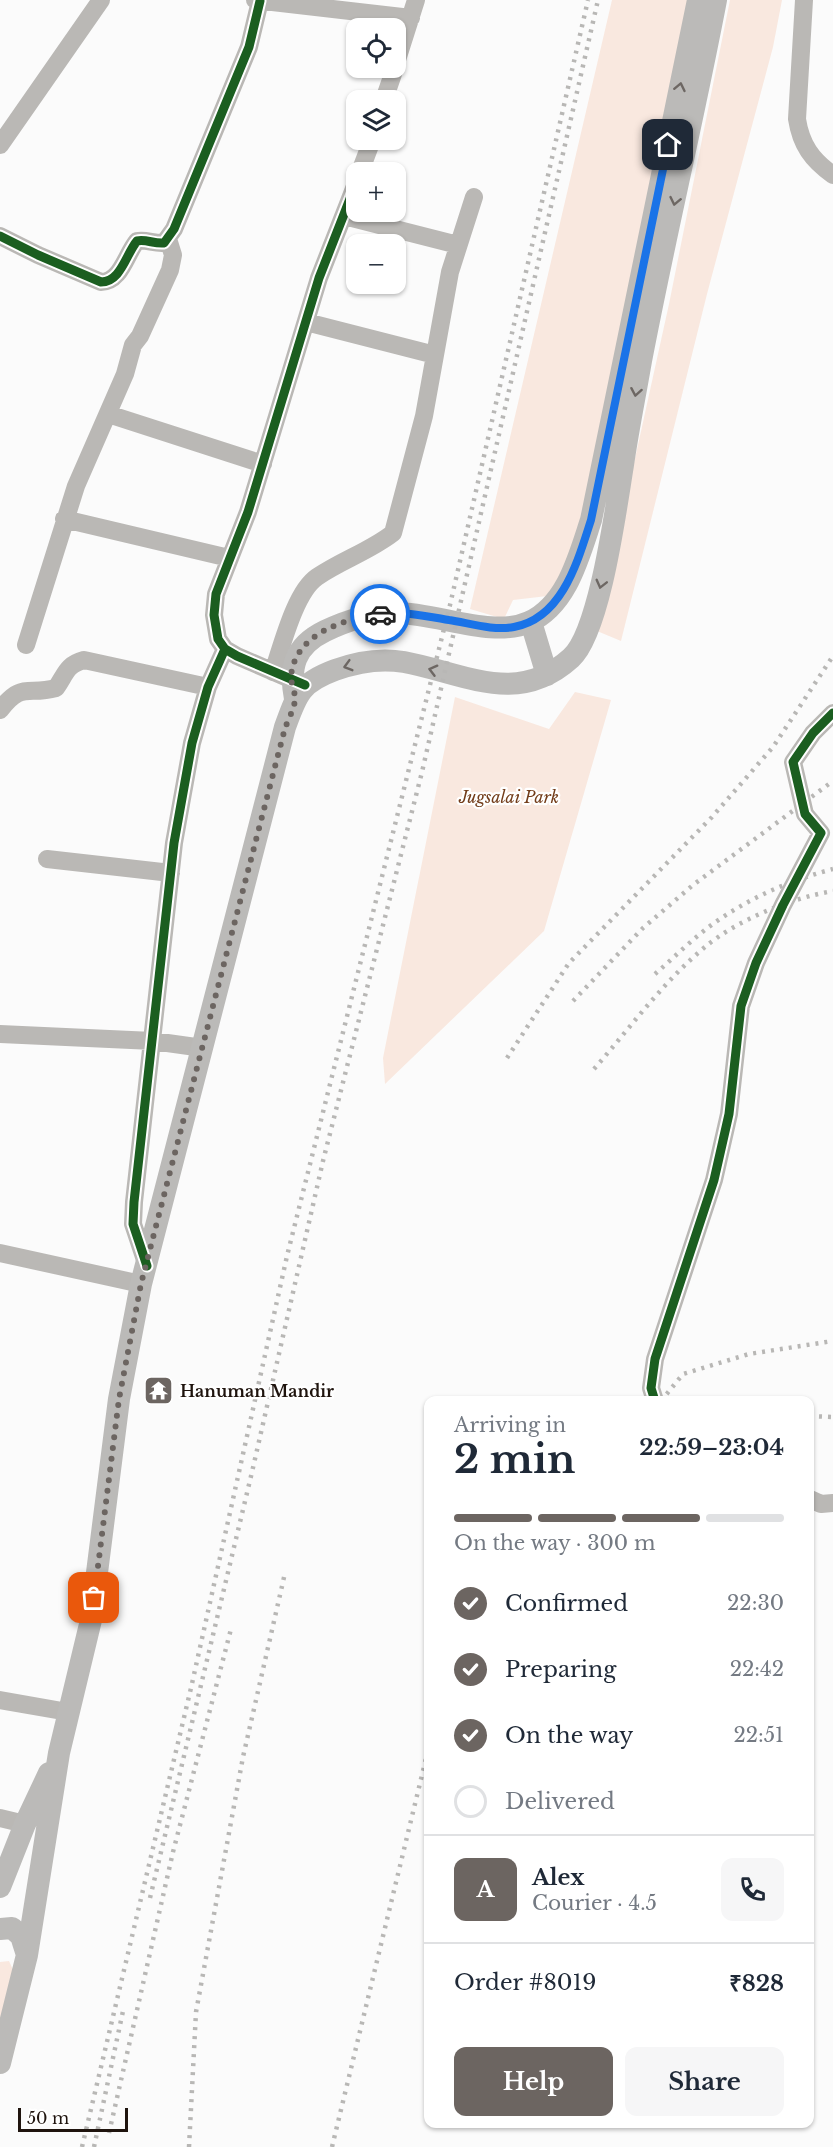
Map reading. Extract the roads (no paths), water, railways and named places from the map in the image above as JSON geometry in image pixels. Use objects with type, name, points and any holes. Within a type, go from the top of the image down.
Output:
[{"type":"main road","points":[[0,2062],[27,1955],[59,1753],[91,1620],[119,1399],[144,1275],[285,728],[297,656],[304,645],[318,634],[363,617],[394,613],[422,615],[495,628],[513,628],[531,621],[547,610],[562,592],[578,560],[591,520],[699,0]]},
{"type":"main road","points":[[291,683],[369,661],[405,662],[461,677],[509,685],[529,683],[547,675],[581,648],[603,578],[614,527],[642,359],[716,0]]},
{"type":"main road","points":[[531,621],[547,675]]},
{"type":"main road","points":[[0,1887],[25,1824],[59,1753]]},
{"type":"main road","points":[[0,1929],[12,1928],[21,1936],[27,1955]]},
{"type":"street","points":[[0,145],[101,0]]},
{"type":"street","points":[[255,0],[411,18]]},
{"type":"street","points":[[406,33],[416,0]]},
{"type":"street","points":[[804,0],[797,119],[806,150],[818,164],[833,175]]},
{"type":"street","points":[[0,236],[93,280],[106,282],[117,274],[137,241],[164,243],[168,239],[270,1]]},
{"type":"street","points":[[346,211],[319,278],[248,512],[216,594],[214,615],[218,639],[225,649],[291,683],[292,617],[306,587],[316,577],[380,543],[393,533],[424,416],[450,272],[474,197]]},
{"type":"street","points":[[344,216],[458,245]]},
{"type":"street","points":[[26,645],[57,550],[64,519],[125,374],[133,345],[140,336],[170,270],[173,255],[168,239]]},
{"type":"street","points":[[306,322],[435,355]]},
{"type":"street","points":[[108,414],[263,464]]},
{"type":"street","points":[[64,519],[229,558]]},
{"type":"street","points":[[0,1253],[144,1275],[133,1224],[174,843],[192,743],[208,687],[225,649]]},
{"type":"street","points":[[0,710],[15,694],[25,690],[56,688],[73,663],[84,660],[208,687]]},
{"type":"street","points":[[653,1396],[651,1388],[655,1359],[717,1169],[729,1114],[741,1006],[756,963],[821,833],[805,814],[793,762],[813,734],[833,713]]},
{"type":"street","points":[[47,860],[171,873]]},
{"type":"street","points":[[0,1034],[153,1041],[203,1048]]},
{"type":"street","points":[[814,1501],[821,1504],[833,1503]]},
{"type":"street","points":[[0,1700],[68,1712]]},
{"type":"street","points":[[0,1818],[25,1824]]},
{"type":"railway","points":[[82,2147],[191,1688],[287,1256],[450,605],[588,0]]},
{"type":"railway","points":[[150,1898],[252,1472],[323,1161],[422,772],[598,0]]},
{"type":"railway","points":[[507,1058],[569,963],[712,817],[773,747],[833,656]]},
{"type":"railway","points":[[573,1001],[643,928],[693,885],[833,781]]},
{"type":"railway","points":[[655,974],[705,930],[749,901],[776,888],[833,869]]},
{"type":"railway","points":[[594,1069],[675,975],[718,937],[748,919],[782,905],[833,891]]},
{"type":"railway","points":[[665,1396],[683,1374],[749,1354],[833,1341]]},
{"type":"railway","points":[[814,1416],[833,1417]]},
{"type":"railway","points":[[189,2147],[196,2012],[243,1757],[285,1573]]},
{"type":"railway","points":[[109,2133],[173,1852],[231,1629]]},
{"type":"railway","points":[[332,2147],[424,1767]]},
{"type":"railway","points":[[94,2147],[123,2011]]},
{"type":"place","name":"Hanuman Mandir","points":[[159,1391]]},
{"type":"park label","name":"Jugsalai Park","points":[[509,797]]}]
